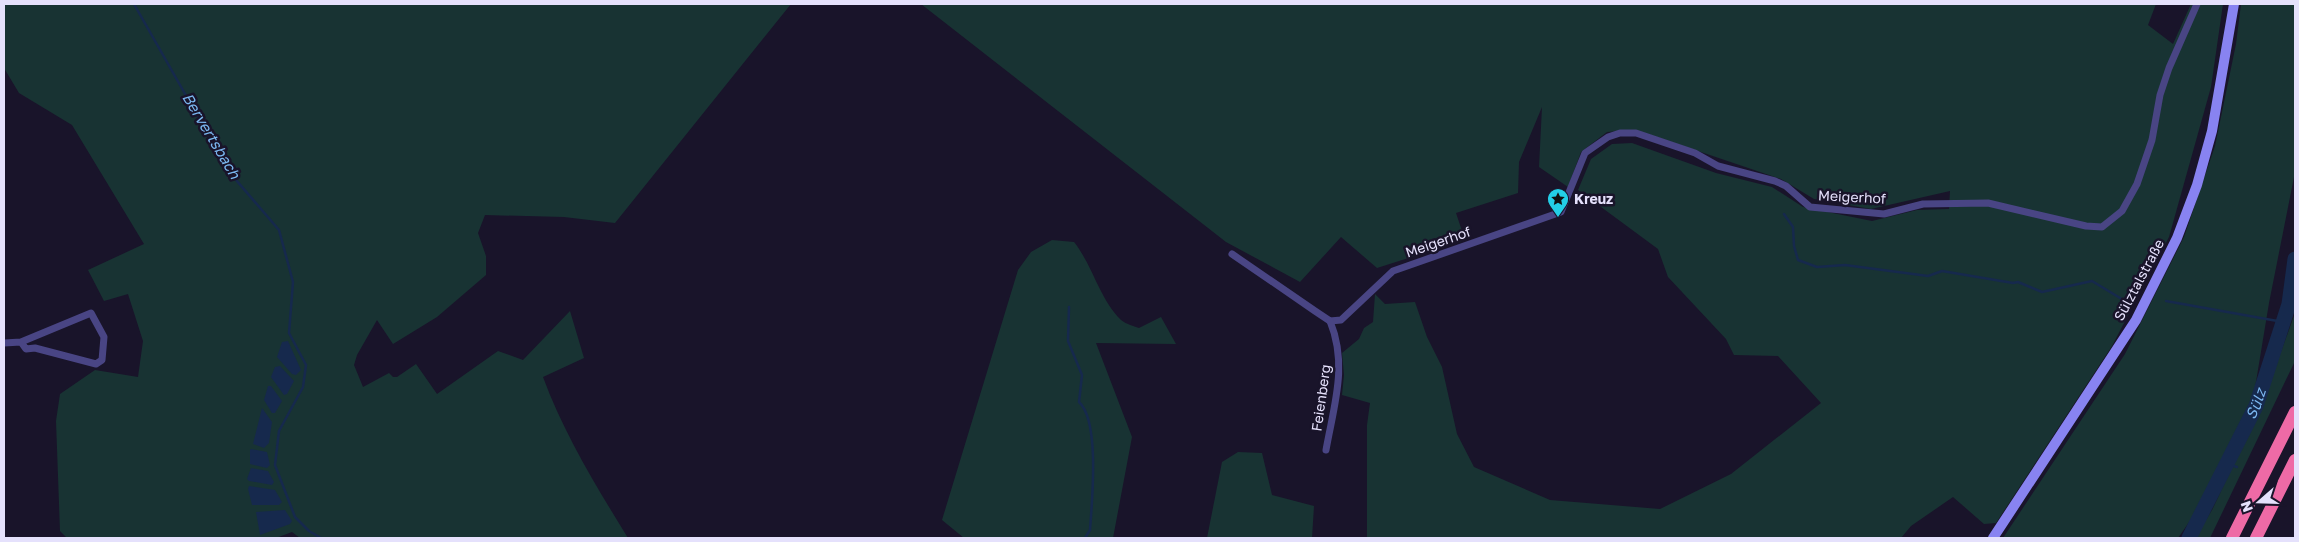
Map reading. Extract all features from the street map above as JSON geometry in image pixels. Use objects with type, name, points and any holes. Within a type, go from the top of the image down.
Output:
[{"type":"highway","points":[[2232,538],[2295,412]]},
{"type":"highway","points":[[2256,538],[2295,460]]},
{"type":"main road","name":"Sülztalstraße","points":[[1993,538],[2136,320],[2176,238],[2197,185],[2212,132],[2234,4]]},
{"type":"street","name":"Meigerhof","points":[[1330,321],[1341,320],[1393,271],[1561,212],[1585,153],[1608,137],[1620,133],[1636,133],[1668,142],[1695,153],[1718,166],[1775,181],[1786,186],[1810,207],[1884,214],[1923,204],[1988,203],[2086,226],[2102,227],[2122,211],[2138,184],[2152,140],[2160,95],[2169,68],[2197,4]]},
{"type":"street","points":[[1232,254],[1330,321]]},
{"type":"street","points":[[4,343],[21,342],[91,313],[96,319],[104,337],[102,360],[96,364],[89,364],[35,348],[26,349],[21,342]]},
{"type":"street","name":"Feienberg","points":[[1326,450],[1340,369],[1338,340],[1330,321]]},
{"type":"green space","points":[[4,4],[791,4],[615,223],[564,217],[485,215],[478,233],[486,256],[486,275],[437,317],[393,344],[377,320],[357,355],[354,365],[363,387],[389,373],[393,377],[397,377],[416,364],[437,394],[498,351],[523,360],[570,311],[584,358],[543,377],[571,439],[628,538],[300,538],[292,532],[276,538],[67,538],[60,531],[56,421],[60,394],[95,370],[138,377],[143,341],[128,294],[104,301],[88,270],[144,244],[72,125],[19,93],[4,68]]},
{"type":"green space","points":[[921,4],[2156,4],[2148,25],[2173,44],[2191,4],[2223,4],[2211,87],[2169,237],[2112,346],[1996,523],[1984,524],[1953,497],[1911,526],[1901,538],[1367,538],[1367,425],[1370,403],[1342,395],[1344,375],[1342,353],[1359,339],[1364,328],[1373,322],[1375,294],[1385,304],[1415,302],[1427,337],[1442,367],[1457,434],[1474,467],[1550,500],[1660,509],[1731,474],[1821,403],[1778,356],[1734,355],[1726,339],[1668,277],[1658,249],[1578,190],[1591,159],[1612,144],[1632,143],[1716,173],[1772,187],[1803,207],[1872,221],[1917,210],[1949,209],[1950,191],[1871,209],[1814,199],[1781,179],[1636,130],[1607,132],[1581,152],[1568,187],[1539,167],[1542,107],[1519,162],[1518,193],[1456,213],[1465,240],[1377,268],[1341,237],[1300,282],[1226,242]]},
{"type":"green space","points":[[2241,4],[2295,4],[2295,172],[2269,303],[2254,394],[2192,518],[2178,538],[2003,538],[2125,354],[2184,237],[2215,146],[2236,44]]},
{"type":"green space","points":[[1052,240],[1074,242],[1081,251],[1107,302],[1121,320],[1139,328],[1161,317],[1176,344],[1096,343],[1132,437],[1113,538],[964,538],[942,520],[1018,270],[1031,252]]},
{"type":"green space","points":[[2295,313],[2295,361],[2210,538],[2195,538],[2212,510],[2261,407]]},
{"type":"green space","points":[[1238,452],[1262,453],[1272,495],[1314,506],[1312,538],[1207,538],[1222,462]]},
{"type":"water","points":[[288,341],[301,370],[296,375],[292,374],[277,357],[282,342]]},
{"type":"water","points":[[280,366],[294,381],[287,394],[284,395],[271,377],[275,367]]},
{"type":"water","points":[[268,386],[271,386],[282,401],[275,413],[272,413],[264,400]]},
{"type":"water","points":[[262,408],[272,422],[269,443],[264,448],[253,444]]},
{"type":"water","points":[[251,449],[267,452],[270,465],[267,468],[250,464]]},
{"type":"water","points":[[251,468],[268,471],[274,482],[272,485],[249,481],[247,479]]},
{"type":"water","points":[[249,486],[275,490],[282,502],[279,505],[252,505]]},
{"type":"water","points":[[285,510],[292,521],[290,524],[260,535],[256,512]]},
{"type":"waterway","name":"Bervertsbach","points":[[134,4],[230,173],[279,230],[293,282],[289,333],[306,365],[303,387],[279,431],[275,465],[295,517],[309,531],[321,538]]},
{"type":"waterway","points":[[1784,214],[1793,227],[1794,246],[1798,260],[1817,267],[1845,265],[1928,276],[1942,271],[2013,283],[2018,282],[2042,292],[2092,281],[2125,301],[2134,301]]},
{"type":"waterway","name":"Sülz","points":[[2189,538],[2256,406],[2289,304],[2295,259]]},
{"type":"waterway","points":[[2166,301],[2283,322]]},
{"type":"waterway","points":[[1069,307],[1068,341],[1082,375],[1079,402],[1086,412],[1092,443],[1093,482],[1090,530],[1085,538]]},
{"type":"waterway","points":[[2227,464],[2237,467]]},
{"type":"place","name":"Kreuz","points":[[1558,218]]}]
